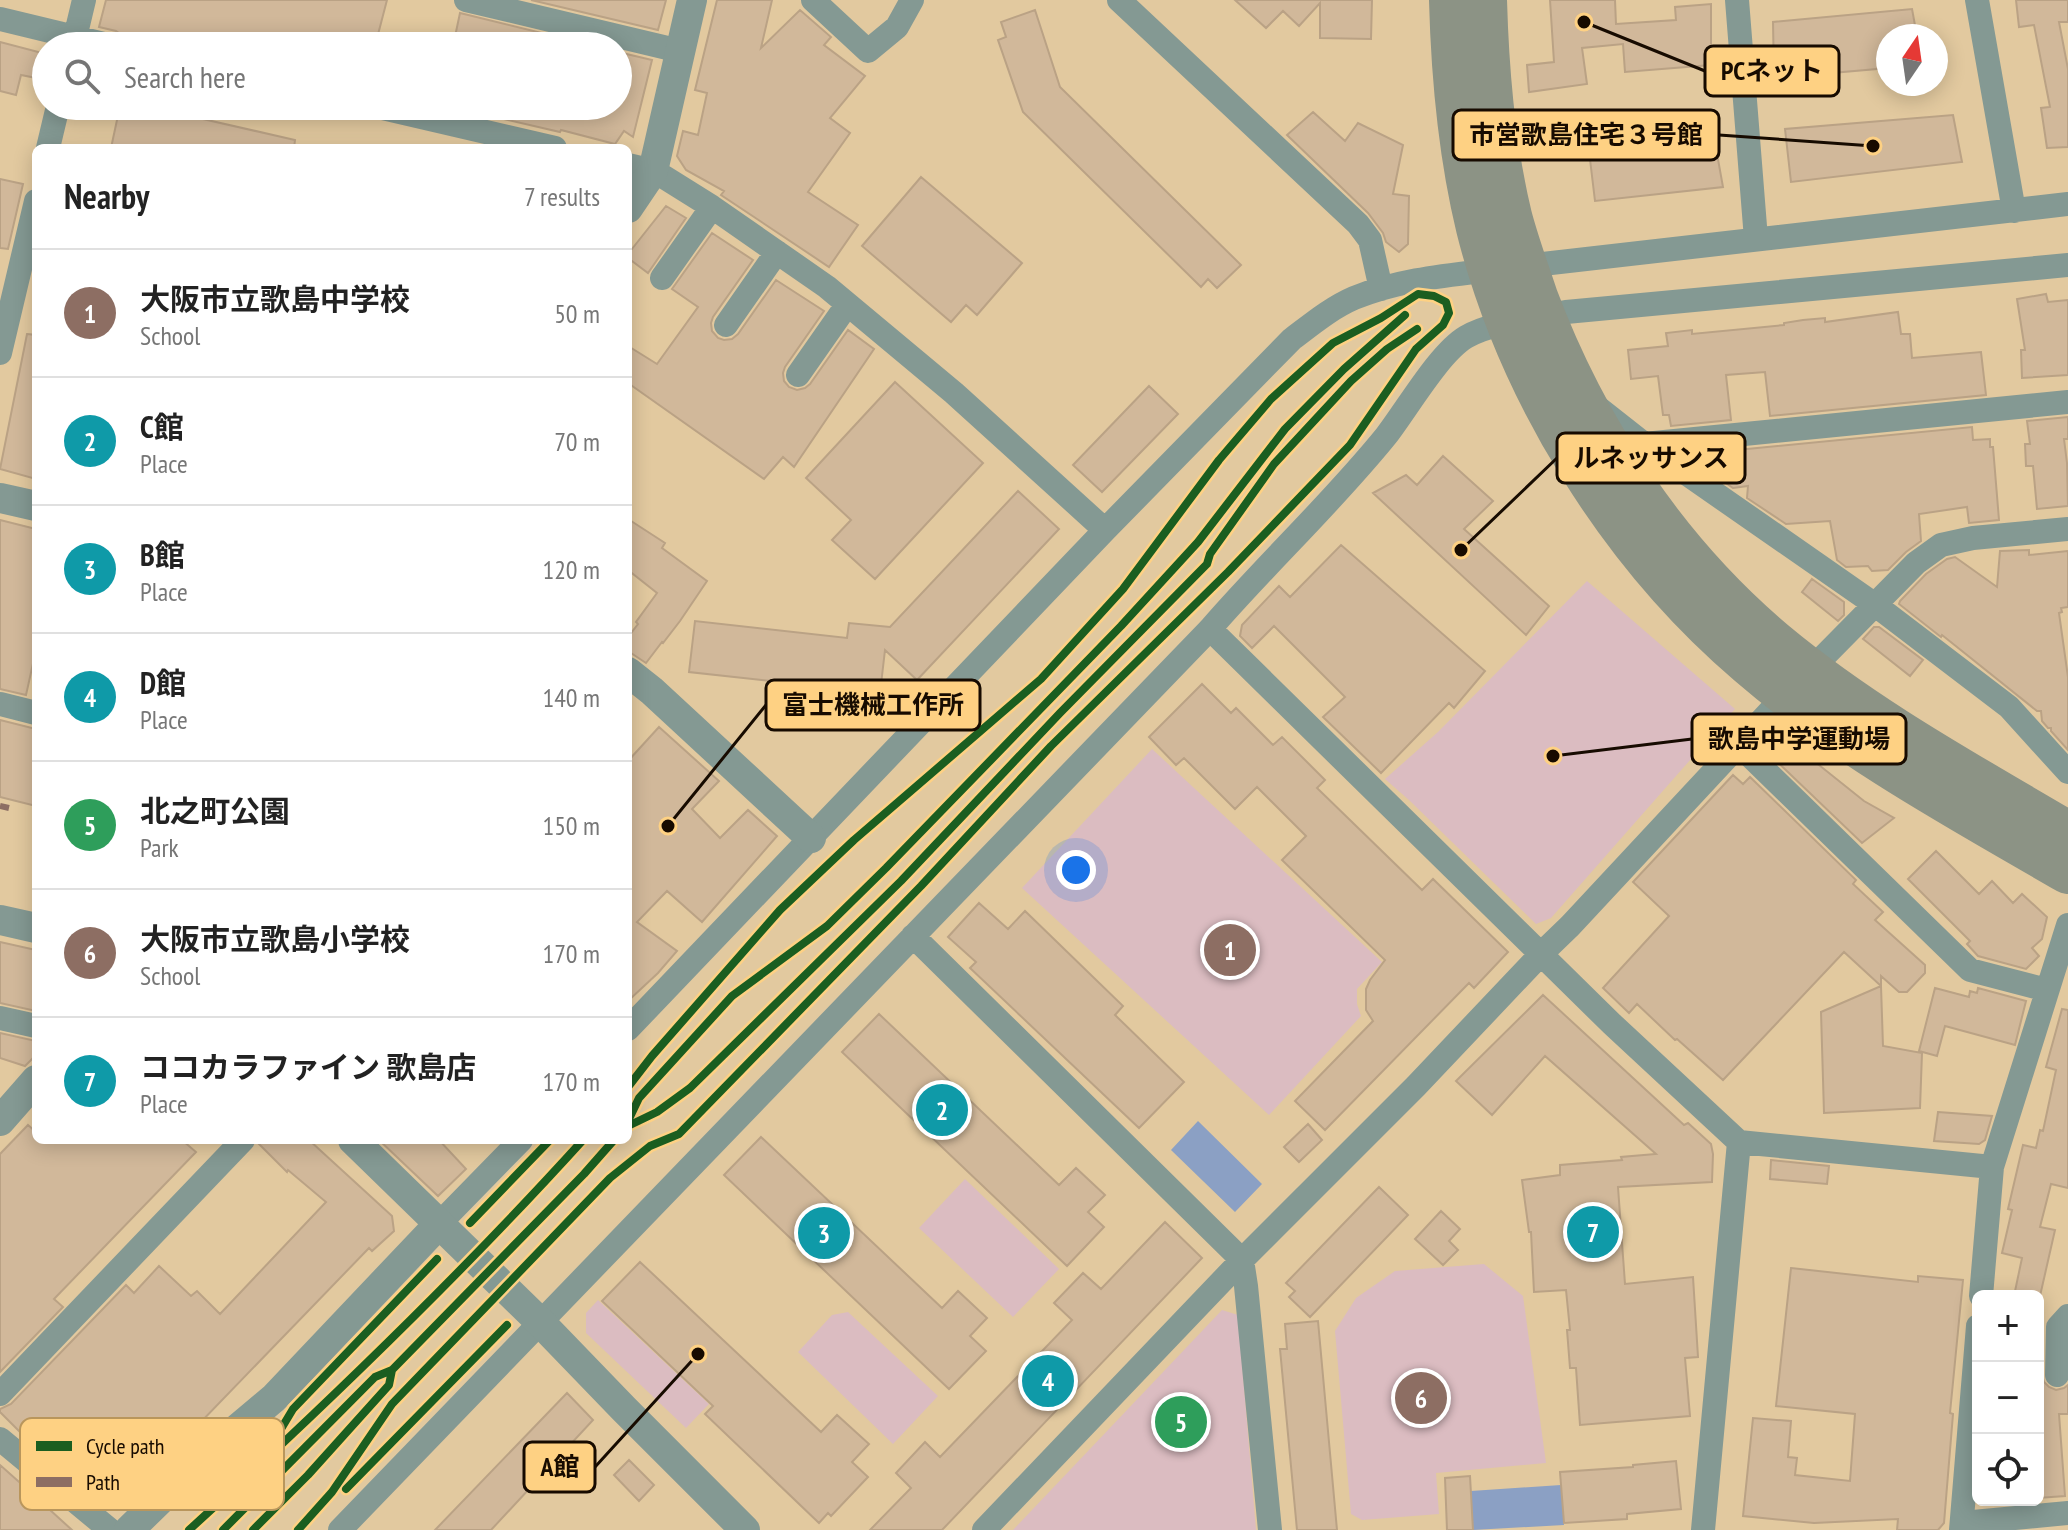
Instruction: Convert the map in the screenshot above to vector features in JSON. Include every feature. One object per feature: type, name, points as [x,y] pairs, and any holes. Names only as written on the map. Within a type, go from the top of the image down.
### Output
[{"type":"highway","points":[[1451,0],[1457,100],[1465,164],[1478,228],[1496,286],[1518,346],[1545,404],[1613,515],[1697,615],[1748,664],[1870,753],[2068,872]]},
{"type":"highway","points":[[1485,0],[1497,148],[1511,219],[1558,351],[1581,400],[1642,499],[1726,598],[1774,641],[1894,729],[2068,833]]},
{"type":"street","points":[[76,32],[84,0]]},
{"type":"street","points":[[466,0],[600,32]]},
{"type":"street","points":[[632,195],[680,51],[692,0]]},
{"type":"street","points":[[813,0],[868,51],[897,27],[912,0]]},
{"type":"street","points":[[1119,0],[1358,224],[1370,240],[1381,289]]},
{"type":"street","points":[[1492,0],[1491,138],[1499,269],[1516,369],[1549,451],[1632,565],[1699,640],[1774,707],[1897,790],[2068,892]]},
{"type":"street","points":[[1737,0],[1756,239]]},
{"type":"street","points":[[1977,0],[2014,211]]},
{"type":"street","points":[[0,19],[42,32]]},
{"type":"street","points":[[632,40],[680,51]]},
{"type":"street","points":[[49,144],[55,120]]},
{"type":"street","points":[[434,120],[538,144]]},
{"type":"street","points":[[640,168],[712,207],[827,287],[954,393],[1105,530]]},
{"type":"street","points":[[632,1025],[1292,339],[1352,299],[1421,279],[2068,204]]},
{"type":"street","points":[[662,278],[712,207]]},
{"type":"street","points":[[0,353],[32,218]]},
{"type":"street","points":[[726,325],[777,252]]},
{"type":"street","points":[[340,1530],[1210,629],[1343,487],[1387,435],[1449,351],[1466,337],[1507,324],[1566,312],[2068,265]]},
{"type":"street","points":[[798,375],[847,305]]},
{"type":"street","points":[[1507,324],[1585,398],[1644,444],[1874,604],[2009,707],[2068,772]]},
{"type":"street","points":[[1644,444],[2068,402]]},
{"type":"street","points":[[0,498],[32,505]]},
{"type":"street","points":[[984,1530],[1242,1260],[1416,1086],[1774,707],[1916,563],[1941,545],[1973,538],[2068,529]]},
{"type":"street","points":[[1210,629],[1612,1024],[1739,1142],[1992,1167]]},
{"type":"street","points":[[632,677],[811,838]]},
{"type":"street","points":[[0,704],[32,712]]},
{"type":"street","points":[[1739,745],[1970,970],[2047,990]]},
{"type":"street","points":[[0,920],[32,927]]},
{"type":"street","points":[[1982,1290],[1992,1167],[2068,925]]},
{"type":"street","points":[[913,936],[1242,1260],[1270,1530]]},
{"type":"street","points":[[0,1018],[32,1025]]},
{"type":"street","points":[[0,1121],[32,1085]]},
{"type":"street","points":[[1703,1530],[1739,1142]]},
{"type":"street","points":[[0,1394],[239,1144]]},
{"type":"street","points":[[357,1144],[540,1322],[745,1530]]},
{"type":"street","points":[[250,1418],[274,1398],[517,1144]]},
{"type":"street","points":[[2054,1375],[2058,1327],[2068,1316]]},
{"type":"street","points":[[1972,1424],[1962,1526],[2068,1513]]},
{"type":"street","points":[[0,1439],[20,1456]]},
{"type":"street","points":[[86,1510],[110,1530]]},
{"type":"street","points":[[129,1530],[150,1510]]},
{"type":"shaded area","points":[[1587,581],[1735,709],[1551,918],[1536,924],[1385,779],[1438,732]]},
{"type":"shaded area","points":[[1152,749],[1382,962],[1357,989],[1361,1016],[1269,1115],[1022,888]]},
{"type":"shaded area","points":[[965,1179],[1059,1269],[1013,1317],[919,1228]]},
{"type":"shaded area","points":[[1484,1264],[1523,1296],[1546,1463],[1436,1473],[1439,1514],[1362,1520],[1351,1514],[1335,1331],[1356,1298],[1395,1271]]},
{"type":"shaded area","points":[[598,1300],[709,1404],[686,1428],[586,1333],[586,1313]]},
{"type":"shaded area","points":[[1222,1310],[1238,1315],[1256,1530],[1013,1530]]},
{"type":"shaded area","points":[[848,1312],[938,1396],[893,1444],[798,1352],[832,1315]]},
{"type":"water","points":[[1198,1121],[1262,1184],[1235,1212],[1171,1150]]},
{"type":"water","points":[[1561,1485],[1564,1525],[1473,1530],[1471,1491]]},
{"type":"building","points":[[106,0],[387,0],[379,32],[117,32],[99,27]]},
{"type":"building","points":[[531,0],[666,0],[658,30]]},
{"type":"building","points":[[717,0],[772,0],[761,48],[800,10],[831,37],[824,45],[865,76],[830,118],[850,133],[808,192],[858,225],[829,267],[721,195],[724,191],[686,170],[677,156],[683,131],[698,135],[707,93],[695,90]]},
{"type":"building","points":[[1235,0],[1372,0],[1371,39],[1320,38],[1320,3],[1299,26],[1283,11],[1266,28]]},
{"type":"building","points":[[1550,0],[1615,0],[1616,24],[1676,20],[1675,7],[1711,4],[1711,65],[1625,72],[1623,44],[1582,48],[1587,84],[1529,92],[1527,65],[1554,62]]},
{"type":"building","points":[[2016,0],[2068,0],[2068,22],[2059,22],[2068,69],[2068,147],[2047,148],[2041,108],[2050,107],[2034,25],[2019,27]]},
{"type":"building","points":[[1912,9],[1915,24],[1876,24],[1876,69],[1774,78],[1773,22]]},
{"type":"building","points":[[1035,10],[1060,87],[1241,265],[1217,288],[1208,279],[1201,287],[1023,112],[998,40],[1006,37],[1001,22]]},
{"type":"building","points":[[460,13],[537,32],[456,32]]},
{"type":"building","points":[[0,42],[32,50],[32,77],[21,75],[16,95],[0,91]]},
{"type":"building","points":[[632,55],[652,60],[633,137],[624,131],[615,144],[508,120],[632,120]]},
{"type":"building","points":[[1313,112],[1345,141],[1358,123],[1403,145],[1393,194],[1409,196],[1408,244],[1399,252],[1386,242],[1368,213],[1287,135]]},
{"type":"building","points":[[1953,115],[1962,162],[1791,182],[1785,129]]},
{"type":"building","points":[[117,120],[207,120],[295,140],[294,144],[112,144]]},
{"type":"building","points":[[1714,137],[1723,187],[1595,201],[1589,151]]},
{"type":"building","points":[[921,177],[1022,263],[977,315],[966,305],[951,322],[862,246]]},
{"type":"building","points":[[0,179],[23,184],[8,249],[0,248]]},
{"type":"building","points":[[666,206],[686,218],[648,273],[632,261],[632,249]]},
{"type":"building","points":[[712,233],[753,260],[713,317],[712,331],[718,338],[732,339],[738,334],[776,280],[824,311],[785,367],[784,381],[789,387],[797,390],[810,384],[848,330],[874,349],[794,467],[783,457],[764,479],[632,386],[632,348],[657,364],[698,307],[672,289]]},
{"type":"building","points":[[2046,294],[2048,302],[2068,300],[2068,375],[2022,378],[2021,350],[2025,350],[2017,299]]},
{"type":"building","points":[[1898,312],[1901,334],[1910,334],[1912,358],[1981,352],[1986,395],[1770,416],[1765,372],[1726,375],[1731,420],[1671,426],[1669,415],[1663,415],[1658,376],[1631,379],[1628,350],[1668,346],[1666,333],[1692,330],[1692,334],[1825,318],[1825,322]]},
{"type":"building","points":[[27,334],[32,335],[32,478],[0,469]]},
{"type":"building","points":[[895,382],[983,463],[875,579],[832,540],[851,520],[806,478]]},
{"type":"building","points":[[1149,386],[1178,414],[1102,492],[1073,465]]},
{"type":"building","points":[[2068,417],[2068,439],[2064,439],[2068,506],[2037,509],[2033,466],[2026,466],[2025,444],[2030,444],[2027,421]]},
{"type":"building","points":[[1972,427],[1973,440],[1990,439],[1990,447],[1993,447],[1999,520],[1969,523],[1967,507],[1919,514],[1921,541],[1888,570],[1872,571],[1868,566],[1846,567],[1837,560],[1830,521],[1786,524],[1747,498],[1748,486],[1733,488],[1686,455]]},
{"type":"building","points":[[1443,456],[1493,501],[1464,529],[1549,606],[1526,635],[1373,493],[1406,475],[1417,485]]},
{"type":"building","points":[[1018,491],[1059,529],[917,680],[885,650],[880,693],[689,672],[695,621],[847,638],[849,623],[890,627]]},
{"type":"building","points":[[0,520],[32,528],[32,668],[26,695],[0,689]]},
{"type":"building","points":[[632,522],[665,543],[662,548],[707,581],[646,663],[632,654],[632,632],[657,593],[632,573]]},
{"type":"building","points":[[1341,545],[1485,671],[1454,708],[1449,703],[1381,773],[1323,717],[1345,697],[1274,626],[1252,648],[1240,636],[1242,625],[1279,586],[1290,597]]},
{"type":"building","points":[[2029,550],[2029,555],[2068,551],[2068,607],[2061,608],[2062,612],[2059,613],[2068,677],[2068,750],[2042,721],[2041,711],[2037,711],[1899,604],[1926,574],[1947,559],[1955,557],[1997,587],[2000,551]]},
{"type":"building","points":[[1812,579],[1844,602],[1844,615],[1838,621],[1802,592]]},
{"type":"building","points":[[1874,627],[1879,627],[1923,660],[1910,676],[1863,639]]},
{"type":"building","points":[[1202,684],[1231,713],[1236,708],[1273,745],[1282,737],[1325,780],[1317,788],[1422,890],[1433,879],[1508,952],[1474,988],[1469,983],[1325,1130],[1295,1101],[1373,1021],[1366,1010],[1366,989],[1385,960],[1282,860],[1306,836],[1257,787],[1235,809],[1184,758],[1176,765],[1149,737]]},
{"type":"building","points":[[0,720],[32,728],[32,805],[0,797]]},
{"type":"building","points":[[659,727],[719,781],[692,809],[720,838],[748,810],[777,836],[702,922],[667,891],[637,922],[677,951],[632,997],[632,757]]},
{"type":"building","points":[[1779,740],[1819,765],[1864,801],[1894,818],[1862,843],[1766,751],[1767,741]]},
{"type":"building","points":[[1733,775],[1743,784],[1750,777],[1856,880],[1853,884],[1883,912],[1875,920],[1925,965],[1925,973],[1907,992],[1899,992],[1881,976],[1881,986],[1844,952],[1723,1080],[1637,1004],[1629,1013],[1603,988],[1669,916],[1633,882]]},
{"type":"building","points":[[1936,851],[1979,894],[1992,881],[2013,903],[2022,894],[2047,917],[2042,939],[2032,948],[2039,956],[2026,969],[1978,956],[1967,944],[1970,941],[1908,879]]},
{"type":"building","points":[[979,903],[1008,929],[1025,911],[1123,1006],[1115,1015],[1184,1082],[1139,1128],[970,968],[976,962],[948,937]]},
{"type":"building","points":[[0,942],[32,949],[32,1010],[0,1003]]},
{"type":"building","points":[[1881,986],[1883,1046],[1922,1053],[1920,1108],[1824,1113],[1821,1012]]},
{"type":"building","points":[[1935,988],[1969,997],[1970,991],[1977,993],[1978,988],[2026,1001],[2015,1045],[1945,1026],[1937,1056],[1919,1051]]},
{"type":"building","points":[[1543,995],[1684,1125],[1688,1123],[1711,1144],[1712,1182],[1618,1187],[1625,1284],[1693,1277],[1698,1357],[1685,1358],[1690,1416],[1580,1425],[1576,1368],[1570,1368],[1566,1290],[1534,1292],[1531,1232],[1522,1180],[1560,1175],[1560,1165],[1656,1154],[1545,1056],[1492,1115],[1456,1081]]},
{"type":"building","points":[[2062,1009],[2068,1010],[2068,1188],[2051,1184],[2040,1227],[2055,1230],[2041,1290],[2015,1290],[2022,1258],[2002,1253],[2012,1210],[2008,1209],[2023,1145],[2036,1148],[2040,1130],[2043,1131],[2056,1070],[2046,1067]]},
{"type":"building","points":[[879,1014],[1059,1185],[1076,1168],[1105,1195],[1088,1212],[1104,1227],[1067,1266],[842,1052]]},
{"type":"building","points":[[0,1033],[32,1040],[32,1059],[25,1066],[0,1058]]},
{"type":"building","points":[[1938,1112],[1992,1116],[1985,1140],[1979,1144],[1934,1141]]},
{"type":"building","points":[[1308,1124],[1322,1140],[1299,1162],[1284,1147]]},
{"type":"building","points":[[28,1125],[32,1128],[32,1144],[187,1144],[196,1152],[54,1299],[63,1307],[0,1372],[0,1154]]},
{"type":"building","points":[[761,1137],[942,1308],[958,1291],[987,1318],[970,1336],[986,1351],[949,1389],[724,1175]]},
{"type":"building","points":[[259,1144],[313,1144],[392,1216],[394,1231],[372,1251],[369,1248],[205,1418],[20,1418],[20,1432],[0,1412],[126,1285],[134,1293],[159,1266],[191,1296],[197,1291],[220,1314],[326,1202],[287,1172]]},
{"type":"building","points":[[383,1144],[443,1144],[466,1169],[438,1196]]},
{"type":"building","points":[[1771,1160],[1829,1166],[1827,1184],[1770,1179]]},
{"type":"building","points":[[1379,1187],[1408,1215],[1310,1317],[1289,1297],[1295,1291],[1286,1283]]},
{"type":"building","points":[[1441,1211],[1460,1229],[1449,1241],[1458,1250],[1443,1265],[1415,1239]]},
{"type":"building","points":[[1165,1222],[1202,1258],[942,1530],[870,1530],[911,1488],[896,1473],[925,1442],[940,1457],[1072,1320],[1054,1303],[1083,1273],[1101,1289]]},
{"type":"building","points":[[640,1262],[821,1432],[837,1415],[869,1444],[852,1462],[868,1477],[831,1516],[828,1513],[819,1523],[705,1414],[713,1406],[602,1301]]},
{"type":"building","points":[[1791,1268],[1918,1282],[1918,1276],[1963,1280],[1950,1413],[1953,1414],[1944,1523],[1938,1530],[1897,1530],[1898,1519],[1814,1523],[1743,1516],[1753,1418],[1791,1421],[1788,1457],[1797,1458],[1795,1475],[1850,1481],[1855,1414],[1776,1406]]},
{"type":"building","points":[[1318,1321],[1337,1530],[1297,1530],[1280,1349],[1287,1349],[1285,1324]]},
{"type":"building","points":[[2044,1382],[2056,1390],[2068,1385],[2068,1414],[2059,1414],[2065,1496],[2044,1498]]},
{"type":"building","points":[[567,1393],[593,1420],[491,1530],[435,1530]]},
{"type":"building","points":[[629,1460],[654,1485],[639,1501],[614,1475]]},
{"type":"building","points":[[1676,1461],[1681,1509],[1627,1514],[1627,1519],[1564,1523],[1560,1472]]},
{"type":"building","points":[[0,1465],[20,1483],[20,1510],[50,1510],[72,1530],[0,1530]]},
{"type":"building","points":[[1470,1476],[1473,1530],[1447,1530],[1445,1478]]},
{"type":"marked path","points":[[0,806],[9,808]]},
{"type":"cycle path","points":[[298,1530],[332,1492],[392,1404],[610,1178],[650,1146],[679,1134],[921,886],[1051,746],[1228,572],[1350,445],[1416,349],[1443,325],[1449,313],[1446,302],[1434,296],[1418,294],[1333,343],[1271,399],[1219,460],[1123,589],[1041,679],[854,840],[780,910],[632,1082]]},
{"type":"cycle path","points":[[632,1113],[639,1098],[732,996],[827,926],[1121,626],[1198,542],[1285,429],[1344,369],[1405,315]]},
{"type":"cycle path","points":[[632,1124],[657,1112],[690,1088],[901,881],[1207,564],[1210,554],[1274,464],[1351,381],[1387,349],[1417,329]]},
{"type":"cycle path","points":[[470,1223],[546,1144]]},
{"type":"cycle path","points":[[284,1442],[391,1340],[579,1144]]},
{"type":"cycle path","points":[[284,1469],[375,1377],[392,1370],[610,1144]]},
{"type":"cycle path","points":[[284,1424],[293,1409],[437,1259]]},
{"type":"cycle path","points":[[346,1489],[507,1325]]},
{"type":"cycle path","points":[[284,1499],[389,1385],[392,1370]]},
{"type":"cycle path","points":[[189,1530],[211,1510]]},
{"type":"cycle path","points":[[223,1530],[243,1510]]},
{"type":"cycle path","points":[[253,1530],[273,1510]]},
{"type":"place","name":"PCネット","points":[[1584,22]]},
{"type":"place","name":"市営歌島住宅３号館","points":[[1873,146]]},
{"type":"place","name":"ルネッサンス","points":[[1461,550]]},
{"type":"place","name":"歌島中学運動場","points":[[1553,756]]},
{"type":"place","name":"富士機械工作所","points":[[668,826]]},
{"type":"place","name":"大阪市立歌島中学校","points":[[1230,950]]},
{"type":"place","name":"C館","points":[[942,1110]]},
{"type":"place","name":"ココカラファイン 歌島店","points":[[1593,1232]]},
{"type":"place","name":"B館","points":[[824,1233]]},
{"type":"place","name":"A館","points":[[698,1354]]},
{"type":"place","name":"D館","points":[[1048,1381]]},
{"type":"place","name":"大阪市立歌島小学校","points":[[1421,1398]]},
{"type":"place","name":"北之町公園","points":[[1181,1422]]}]
